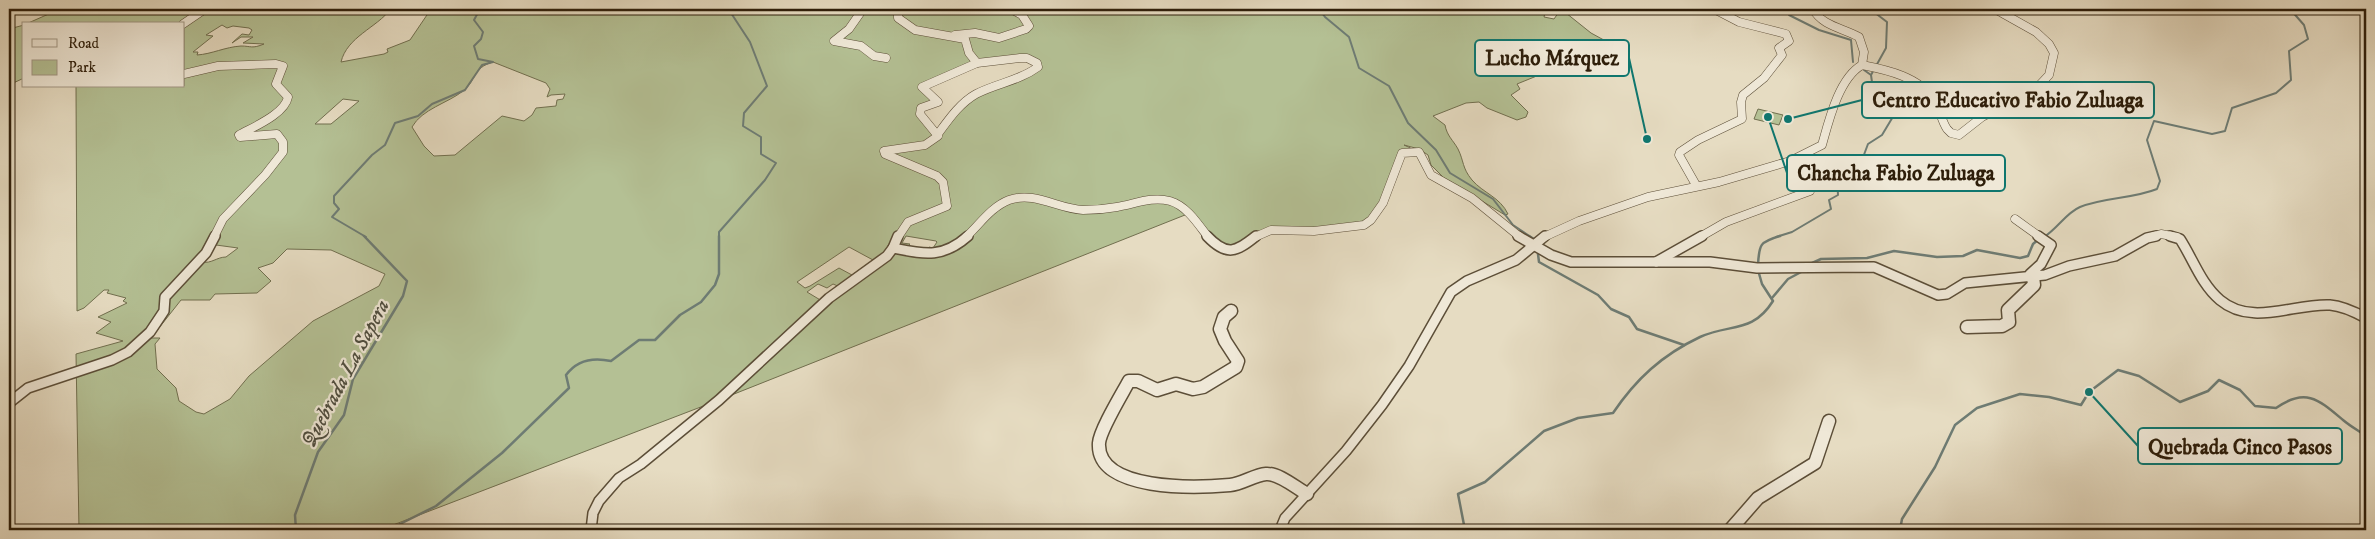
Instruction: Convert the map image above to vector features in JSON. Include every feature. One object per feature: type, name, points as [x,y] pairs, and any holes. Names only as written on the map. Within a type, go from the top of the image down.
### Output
[{"type":"street","points":[[185,23],[205,9]]},
{"type":"street","points":[[863,9],[849,29],[834,41],[856,43],[868,48],[874,56],[886,58]]},
{"type":"street","points":[[898,9],[898,18],[913,29],[933,33],[947,33],[965,39],[969,53],[977,63]]},
{"type":"street","points":[[955,35],[975,33],[999,38],[1029,26],[1023,15],[1011,9]]},
{"type":"street","points":[[1696,186],[1680,152],[1698,140],[1742,119],[1740,101],[1742,94],[1750,86],[1762,80],[1772,69],[1782,55],[1779,48],[1789,41],[1786,34],[1772,29],[1764,30],[1744,25],[1714,9]]},
{"type":"street","points":[[1813,9],[1823,20],[1859,37],[1864,52],[1862,65]]},
{"type":"street","points":[[1280,530],[1285,518],[1346,451],[1382,405],[1409,366],[1450,292],[1467,280],[1516,260],[1546,235],[1579,221],[1648,197],[1719,182],[1790,161],[1822,146],[1833,105],[1855,69],[1862,65],[1906,76],[1917,83],[1935,100],[1942,115],[1942,123],[1949,131],[1955,135],[1963,134],[1979,118],[2029,94],[2048,77],[2054,55],[2052,46],[2043,38],[1995,9]]},
{"type":"street","points":[[592,530],[593,513],[599,501],[619,478],[641,464],[719,400],[829,298],[887,256],[893,248],[902,228],[909,221],[943,210],[947,206],[943,182],[937,176],[885,154],[884,151],[925,145],[934,141],[966,101],[974,95],[1025,77],[1038,67],[1037,63],[1027,58],[977,63],[922,87],[925,92],[938,102],[921,108],[920,114],[938,134]]},
{"type":"street","points":[[9,402],[28,388],[112,360],[138,346],[164,312],[164,297],[206,253],[223,219],[265,175],[282,152],[284,148],[281,138],[277,134],[240,137],[239,135],[269,119],[287,103],[288,97],[276,84],[283,70],[282,66],[276,64],[229,65],[185,74]]},
{"type":"street","points":[[893,248],[926,254],[950,249],[1000,204],[1022,197],[1035,197],[1066,208],[1077,209],[1124,207],[1147,200],[1164,199],[1184,208],[1217,244],[1226,250],[1236,250],[1244,248],[1257,233],[1268,230],[1314,231],[1364,225],[1378,210],[1390,190],[1396,178],[1402,153],[1410,151],[1419,152],[1424,156],[1426,167],[1431,175],[1470,197],[1495,218],[1533,244],[1558,259],[1571,262],[1710,262],[1758,268],[1828,266],[1874,268],[1938,295],[1947,294],[1965,284],[2033,277],[2115,256],[2154,236],[2174,235],[2181,240],[2191,260],[2218,297],[2234,308],[2260,313],[2276,313],[2304,306],[2330,305],[2341,307],[2366,318]]},
{"type":"street","points":[[1656,262],[1726,222],[1790,200],[1810,190]]},
{"type":"street","points":[[1967,327],[2002,326],[2009,322],[2008,310],[2034,286],[2033,277],[2030,274],[2041,264],[2051,245],[2015,219]]},
{"type":"street","points":[[1231,311],[1221,318],[1219,323],[1226,345],[1238,361],[1236,367],[1203,387],[1195,389],[1176,384],[1157,390],[1138,381],[1129,381],[1099,440],[1099,452],[1103,463],[1114,473],[1155,485],[1231,484],[1266,474],[1273,475],[1307,494]]},
{"type":"street","points":[[1730,530],[1758,498],[1815,463],[1829,421]]},
{"type":"green space","points":[[60,9],[391,9],[349,46],[341,62],[384,54],[388,52],[387,49],[410,40],[431,9],[1546,9],[1544,17],[1554,19],[1561,9],[1591,33],[1613,45],[1517,84],[1520,89],[1511,95],[1528,112],[1526,117],[1517,120],[1487,108],[1479,102],[1466,103],[1433,116],[1445,125],[1458,149],[1469,176],[1476,184],[1501,203],[1508,214],[1505,215],[1444,178],[1431,165],[1428,155],[1419,149],[1404,145],[1419,152],[1402,153],[1396,178],[1364,225],[1268,231],[1226,250],[1190,213],[719,400],[380,530],[79,530],[76,354],[123,341],[96,333],[111,322],[98,317],[127,303],[123,301],[126,298],[107,293],[109,290],[104,290],[84,308],[77,311],[76,88],[185,88],[185,22],[31,22]],"holes":[[[222,25],[227,28],[233,26],[249,28],[252,30],[249,35],[242,34],[232,43],[241,37],[253,37],[243,43],[264,44],[254,47],[241,46],[197,55],[198,52],[193,52],[213,36],[206,35]],[[1033,60],[1037,67],[966,101],[937,135],[919,111],[938,102],[922,87],[988,61]],[[493,62],[546,83],[550,89],[547,97],[565,94],[563,99],[557,100],[556,106],[536,108],[532,115],[524,121],[502,116],[455,155],[434,156],[424,146],[412,127],[422,115],[463,91],[478,71]],[[343,99],[359,101],[331,124],[315,124]],[[906,236],[937,242],[933,248],[929,247],[927,249],[908,246],[910,244],[902,243]],[[214,241],[216,245],[238,248],[226,257],[202,262]],[[849,247],[873,260],[852,275],[839,268],[805,288],[797,282]],[[287,249],[331,250],[385,274],[379,286],[313,321],[249,376],[230,399],[204,414],[196,412],[179,401],[176,388],[157,369],[155,344],[160,338],[151,338],[181,300],[210,300],[215,294],[257,293],[271,281],[258,268],[273,263]],[[818,284],[827,288],[833,284],[840,287],[822,301],[807,292]]]},
{"type":"green space","points":[[22,26],[22,79],[9,85],[9,29]]},
{"type":"green space","points":[[1758,109],[1783,115],[1779,125],[1754,119]]},
{"type":"waterway","name":"Quebrada La Sapera","points":[[366,237],[332,217],[339,209],[334,203],[334,196],[372,155],[385,145],[395,123],[418,116],[432,104],[465,90],[482,65],[493,62],[478,59],[474,46],[481,39],[483,32],[474,20],[480,9]]},
{"type":"waterway","points":[[388,530],[436,506],[502,453],[569,388],[566,375],[575,366],[586,361],[598,359],[611,361],[639,340],[655,340],[680,315],[701,302],[715,285],[719,274],[719,232],[765,180],[776,163],[761,154],[761,137],[743,126],[744,113],[767,86],[750,42],[731,13],[731,9]]},
{"type":"waterway","points":[[1319,9],[1325,17],[1349,37],[1359,68],[1389,86],[1408,123],[1436,150],[1450,173],[1493,199],[1513,225],[1531,237]]},
{"type":"waterway","points":[[1792,9],[1788,12],[1789,15],[1819,30],[1851,40],[1853,62]]},
{"type":"waterway","points":[[1870,9],[1887,22],[1886,48],[1871,75]]},
{"type":"waterway","points":[[2046,236],[2044,237],[2070,213],[2080,207],[2099,201],[2138,195],[2157,189],[2160,181],[2147,140],[2154,121],[2212,134],[2225,131],[2232,108],[2276,93],[2291,80],[2289,51],[2308,39],[2304,25],[2290,9]]},
{"type":"waterway","points":[[1864,70],[1871,75]]},
{"type":"waterway","points":[[1776,237],[1792,232],[1831,209],[1829,200],[1838,195],[1837,177],[1862,160],[1868,144],[1882,135],[1897,110],[1892,100],[1872,82],[1871,75]]},
{"type":"waterway","name":"Quebrada La Sapera","points":[[296,530],[295,515],[318,452],[344,415],[353,379],[403,296],[407,281],[364,236]]},
{"type":"waterway","points":[[1529,236],[1534,239]]},
{"type":"waterway","points":[[1758,265],[1759,252],[1762,245],[1768,240],[1780,236]]},
{"type":"waterway","points":[[1810,264],[1821,259],[1867,258],[1894,251],[1937,257],[1963,256],[1977,250],[2020,258],[2028,256],[2033,244],[2039,239]]},
{"type":"waterway","points":[[1538,254],[1539,262],[1598,295],[1611,309],[1629,317],[1637,329],[1684,345]]},
{"type":"waterway","points":[[1465,530],[1458,494],[1485,482],[1544,431],[1578,418],[1613,413],[1631,389],[1651,369],[1686,344],[1711,333],[1740,326],[1757,319],[1773,301],[1762,284],[1758,270]]},
{"type":"waterway","points":[[1772,298],[1788,279],[1803,271]]},
{"type":"waterway","points":[[1900,530],[1902,519],[1935,467],[1955,425],[1977,408],[2020,394],[2049,397],[2081,405],[2089,392],[2118,370],[2139,376],[2180,402],[2208,391],[2219,380],[2240,390],[2255,406],[2276,408],[2296,398],[2312,399],[2327,407],[2366,436]]},
{"type":"place","name":"Chancha Fabio Zuluaga","points":[[1768,117]]},
{"type":"place","name":"Centro Educativo Fabio Zuluaga","points":[[1788,119]]},
{"type":"place","name":"Lucho Márquez","points":[[1647,139]]},
{"type":"place","name":"Quebrada Cinco Pasos","points":[[2089,392]]}]
